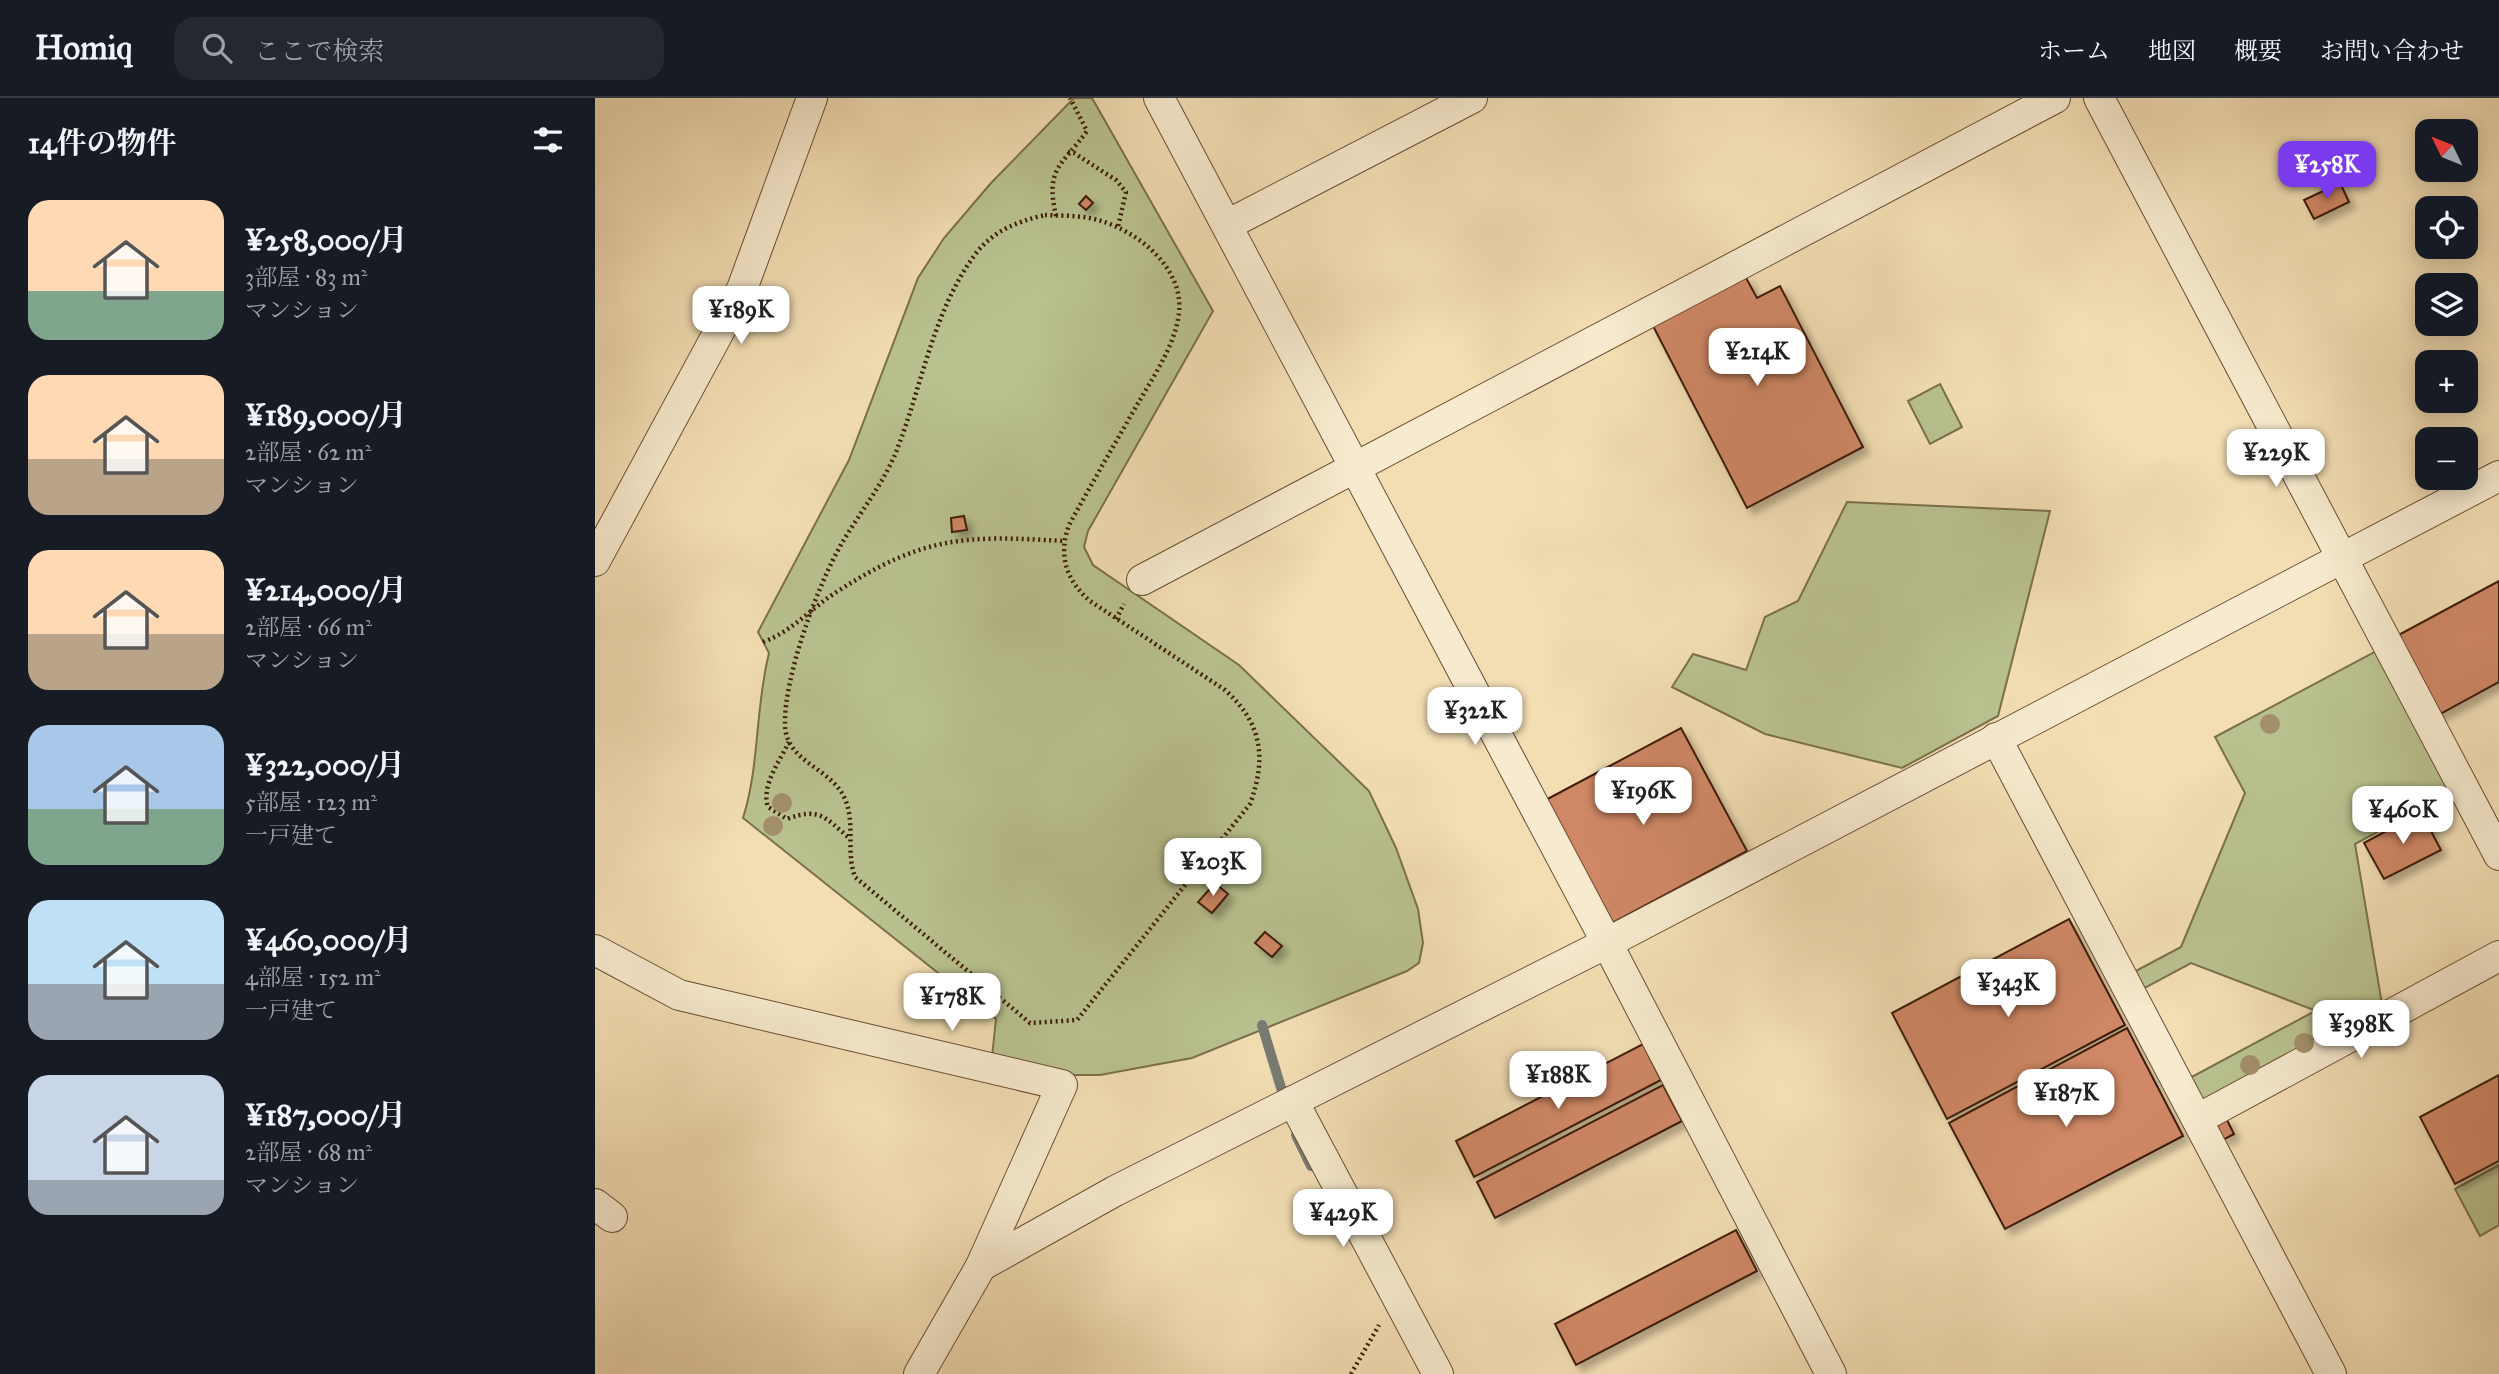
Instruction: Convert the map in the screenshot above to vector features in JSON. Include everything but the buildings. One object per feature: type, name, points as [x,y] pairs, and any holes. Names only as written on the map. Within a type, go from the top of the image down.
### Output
[{"type":"street","points":[[595,561],[742,289],[813,98]]},
{"type":"street","points":[[1159,98],[1608,943],[1831,1374]]},
{"type":"street","points":[[1227,225],[1472,98]]},
{"type":"street","points":[[1142,580],[2055,98]]},
{"type":"street","points":[[2099,98],[2499,855]]},
{"type":"street","points":[[981,1266],[1115,1191],[1608,943],[2499,476]]},
{"type":"street","points":[[1996,738],[2331,1374]]},
{"type":"street","points":[[595,950],[679,995],[1062,1085],[981,1266],[919,1374]]},
{"type":"street","points":[[2198,1119],[2499,956]]},
{"type":"street","points":[[1293,1101],[1438,1374]]},
{"type":"path","points":[[1056,216],[1052,180],[1055,168],[1087,131],[1069,98]]},
{"type":"path","points":[[1067,152],[1074,153],[1116,180],[1126,192],[1118,227]]},
{"type":"path","points":[[1045,215],[1097,220],[1118,227],[1154,251],[1177,290],[1179,312],[1164,357],[1069,525],[1063,541],[1063,558],[1077,590],[1116,619],[1225,690],[1241,704],[1253,722],[1259,743],[1259,768],[1250,804],[1077,1020],[1030,1023],[863,887],[855,877],[850,865],[849,809],[836,785],[796,754],[785,726],[787,705],[793,672],[829,567],[880,485],[894,456],[947,304],[974,256],[1009,225],[1045,215]]},
{"type":"path","points":[[763,642],[785,634],[814,607],[892,560],[936,544],[980,537],[1063,541]]},
{"type":"path","points":[[1116,619],[1123,606]]},
{"type":"path","points":[[789,741],[764,797],[768,807],[787,819],[809,812],[821,815],[850,839]]},
{"type":"path","points":[[1351,1374],[1385,1313],[1401,1303]]},
{"type":"green space","points":[[1074,98],[1092,98],[1213,311],[1088,531],[1084,547],[1093,565],[1239,665],[1369,791],[1396,848],[1418,909],[1423,943],[1419,963],[1407,971],[1192,1058],[1100,1075],[1071,1075],[992,1057],[996,1019],[743,818],[752,777],[761,694],[769,653],[758,632],[849,460],[918,278],[944,238],[991,183]]},
{"type":"green space","points":[[1940,384],[1962,427],[1930,444],[1908,401]]},
{"type":"green space","points":[[1847,502],[2050,511],[1998,716],[1902,768],[1765,734],[1672,687],[1693,654],[1746,670],[1765,617],[1798,601]]},
{"type":"green space","points":[[2380,649],[2455,790],[2355,844],[2383,1010],[2202,1106],[2188,1079],[2315,1011],[2340,1020],[2191,963],[2141,990],[2132,973],[2181,947],[2245,793],[2215,737]]},
{"type":"green space","points":[[2499,1165],[2499,1225],[2480,1236],[2455,1189]]},
{"type":"waterway","points":[[1262,1025],[1285,1101]]},
{"type":"waterway","points":[[1296,1135],[1311,1166]]}]
